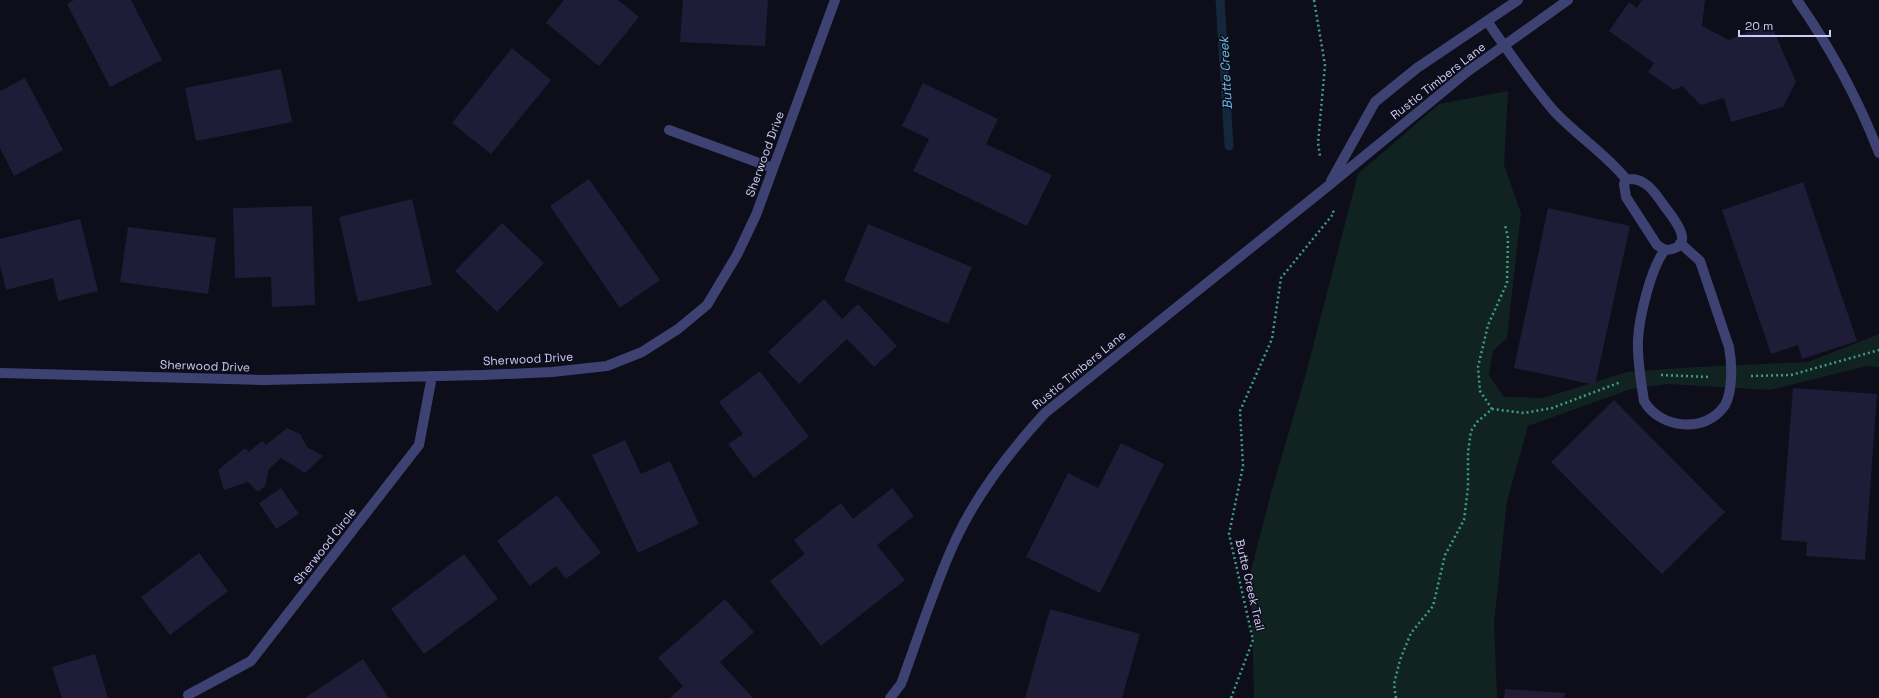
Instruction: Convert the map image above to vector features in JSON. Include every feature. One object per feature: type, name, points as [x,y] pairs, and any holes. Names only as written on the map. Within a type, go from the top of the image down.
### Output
[{"type":"street","name":"Sherwood Drive","points":[[0,373],[264,380],[432,376],[568,370],[607,366],[642,352],[678,329],[707,305],[737,255],[756,215],[835,0]]},
{"type":"street","name":"Rustic Timbers Lane","points":[[1326,188],[1375,102],[1417,68],[1518,0]]},
{"type":"street","name":"Rustic Timbers Lane","points":[[890,698],[901,684],[956,538],[986,488],[1018,442],[1045,413],[1326,188],[1467,72],[1568,0]]},
{"type":"street","points":[[1797,0],[1817,29],[1864,113],[1879,152]]},
{"type":"street","points":[[1487,21],[1504,46],[1553,110],[1571,128],[1613,163],[1626,179],[1637,180],[1650,188],[1680,229],[1682,239],[1680,243],[1671,250],[1665,250],[1657,245],[1626,197],[1624,184],[1626,179]]},
{"type":"street","points":[[669,130],[773,168]]},
{"type":"street","points":[[1665,250],[1659,258],[1653,271],[1638,340],[1644,401],[1649,409],[1665,420],[1686,425],[1699,423],[1719,411],[1727,399],[1732,361],[1729,347],[1700,261],[1680,243]]},
{"type":"street","name":"Sherwood Circle","points":[[188,695],[251,661],[419,445],[432,376]]},
{"type":"path","name":"Butte Creek Trail","points":[[1232,698],[1253,640],[1229,534],[1243,466],[1240,411],[1272,339],[1281,278],[1334,213],[1326,188],[1318,143],[1325,65],[1314,0]]},
{"type":"path","points":[[1492,409],[1480,391],[1478,367],[1488,325],[1507,283],[1508,238],[1505,225]]},
{"type":"path","points":[[1396,698],[1394,684],[1400,660],[1411,633],[1433,606],[1445,554],[1464,520],[1468,487],[1468,452],[1471,431],[1477,422],[1492,409],[1524,412],[1552,408],[1626,380],[1656,375],[1699,377],[1791,375],[1879,350]]},
{"type":"green space","points":[[1508,91],[1504,165],[1521,213],[1507,338],[1493,351],[1489,375],[1504,397],[1543,398],[1627,372],[1808,362],[1879,334],[1879,367],[1867,366],[1770,390],[1668,384],[1631,389],[1528,426],[1507,501],[1494,622],[1497,698],[1254,698],[1251,570],[1271,493],[1305,377],[1358,174],[1439,104]]},
{"type":"building","points":[[74,0],[131,0],[162,60],[110,87],[67,4]]},
{"type":"building","points":[[564,0],[618,0],[639,17],[599,66],[546,23]]},
{"type":"building","points":[[683,0],[768,0],[765,46],[680,42]]},
{"type":"building","points":[[1642,0],[1705,0],[1702,26],[1729,40],[1770,22],[1796,82],[1783,107],[1731,122],[1724,98],[1701,105],[1682,86],[1674,90],[1648,72],[1654,63],[1609,31],[1629,2],[1637,8]]},
{"type":"building","points":[[512,48],[551,80],[491,154],[452,123]]},
{"type":"building","points":[[281,69],[292,122],[196,141],[185,88]]},
{"type":"building","points":[[25,78],[63,150],[14,176],[0,148],[0,91]]},
{"type":"building","points":[[923,83],[998,119],[986,144],[1052,175],[1027,226],[913,171],[929,139],[902,126]]},
{"type":"building","points":[[589,179],[660,280],[620,308],[550,206]]},
{"type":"building","points":[[1803,182],[1857,341],[1802,359],[1798,345],[1771,354],[1722,210]]},
{"type":"building","points":[[412,199],[432,285],[358,302],[339,217]]},
{"type":"building","points":[[312,206],[315,305],[272,307],[271,277],[235,278],[233,208]]},
{"type":"building","points":[[1548,208],[1630,226],[1595,385],[1514,368]]},
{"type":"building","points":[[80,219],[98,291],[58,301],[53,278],[6,290],[0,265],[0,239]]},
{"type":"building","points":[[502,223],[544,263],[497,312],[455,271]]},
{"type":"building","points":[[868,224],[972,267],[948,324],[844,281]]},
{"type":"building","points":[[128,227],[216,238],[208,294],[120,282]]},
{"type":"building","points":[[824,299],[842,319],[858,304],[897,346],[874,367],[847,339],[799,384],[768,352]]},
{"type":"building","points":[[760,371],[809,437],[754,478],[728,444],[743,434],[719,402]]},
{"type":"building","points":[[1793,388],[1877,394],[1865,560],[1806,556],[1807,542],[1781,540]]},
{"type":"building","points":[[1614,400],[1725,512],[1662,574],[1551,462]]},
{"type":"building","points":[[287,428],[300,434],[307,447],[323,456],[305,473],[281,458],[269,469],[265,486],[258,492],[248,482],[224,490],[218,470],[245,448],[249,452],[262,441],[266,445]]},
{"type":"building","points":[[625,440],[641,474],[670,461],[699,524],[638,553],[592,455]]},
{"type":"building","points":[[1121,443],[1164,464],[1100,593],[1026,557],[1068,473],[1098,488]]},
{"type":"building","points":[[281,488],[299,514],[276,529],[259,503]]},
{"type":"building","points":[[892,488],[914,516],[877,545],[905,580],[821,646],[770,581],[805,554],[794,540],[841,503],[853,519]]},
{"type":"building","points":[[557,495],[601,553],[566,579],[556,566],[530,586],[497,541]]},
{"type":"building","points":[[199,553],[228,591],[170,635],[141,597]]},
{"type":"building","points":[[464,554],[498,599],[424,654],[391,609]]},
{"type":"building","points":[[725,599],[754,632],[720,662],[753,698],[670,698],[683,686],[658,658]]},
{"type":"building","points":[[1050,609],[1140,634],[1122,698],[1025,698]]},
{"type":"building","points":[[95,654],[108,698],[62,698],[52,667]]},
{"type":"building","points":[[363,659],[389,698],[305,698]]},
{"type":"building","points":[[1505,689],[1565,693],[1564,698],[1504,698]]},
{"type":"waterway","name":"Butte Creek","points":[[1220,0],[1229,146]]}]
